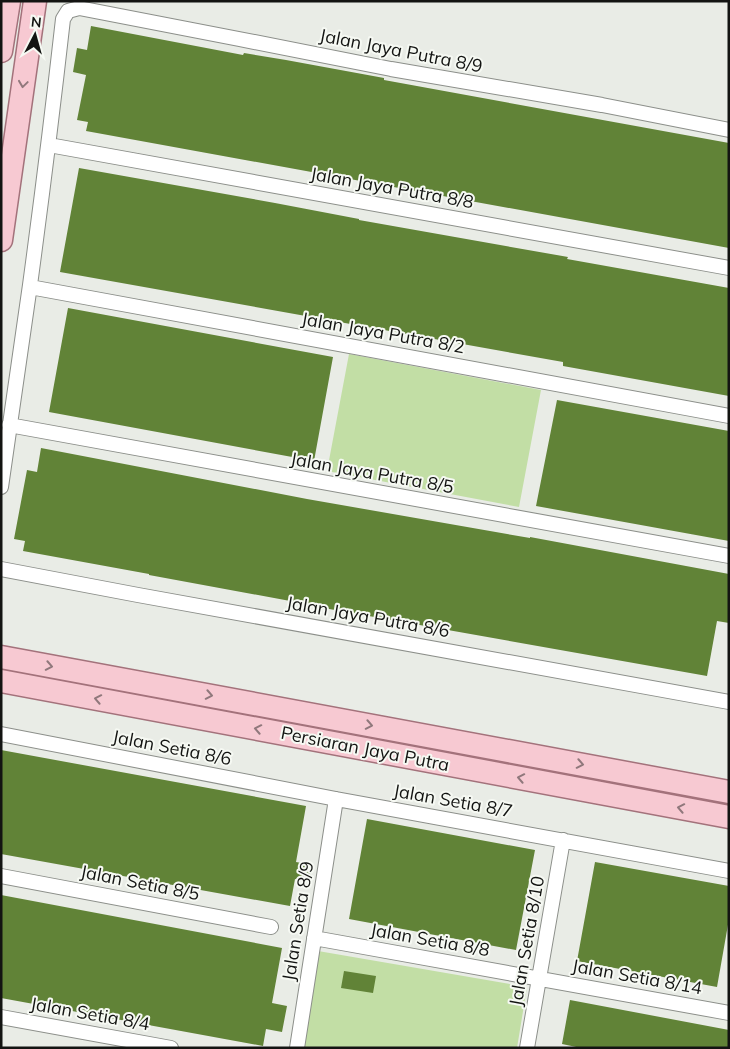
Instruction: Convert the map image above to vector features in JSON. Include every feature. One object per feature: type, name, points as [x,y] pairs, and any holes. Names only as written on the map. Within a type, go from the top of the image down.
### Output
[{"type":"main road","points":[[1,51],[9,1]]},
{"type":"main road","points":[[1,240],[35,1]]},
{"type":"main road","name":"Persiaran Jaya Putra","points":[[1,657],[729,792]]},
{"type":"main road","name":"Persiaran Jaya Putra","points":[[1,681],[729,817]]},
{"type":"street","name":"Jalan Jaya Putra 8/9","points":[[49,145],[63,19],[68,11],[79,8],[391,69],[729,130]]},
{"type":"street","name":"Jalan Jaya Putra 8/8","points":[[49,145],[729,268]]},
{"type":"street","points":[[1,487],[49,145]]},
{"type":"street","name":"Jalan Jaya Putra 8/2","points":[[30,287],[729,416]]},
{"type":"street","name":"Jalan Jaya Putra 8/5","points":[[9,425],[729,556]]},
{"type":"street","name":"Jalan Jaya Putra 8/6","points":[[1,569],[729,702]]},
{"type":"street","name":"Jalan Setia 8/6","points":[[1,734],[336,799]]},
{"type":"street","name":"Jalan Setia 8/7","points":[[336,799],[729,870]]},
{"type":"street","name":"Jalan Setia 8/9","points":[[297,1048],[336,799]]},
{"type":"street","name":"Jalan Setia 8/10","points":[[527,1048],[564,840]]},
{"type":"street","name":"Jalan Setia 8/5","points":[[1,876],[271,926]]},
{"type":"street","name":"Jalan Setia 8/8","points":[[314,938],[539,979]]},
{"type":"street","name":"Jalan Setia 8/14","points":[[539,979],[729,1013]]},
{"type":"street","name":"Jalan Setia 8/4","points":[[1,1018],[172,1048]]},
{"type":"green space","points":[[349,354],[541,390],[519,507],[327,471]]},
{"type":"green space","points":[[318,951],[527,987],[517,1048],[303,1048]]},
{"type":"building","points":[[91,26],[243,55],[244,53],[286,60],[384,78],[384,80],[729,143],[729,248],[86,131],[88,122],[77,120],[86,75],[73,72],[77,48],[87,50]]},
{"type":"building","points":[[79,168],[729,288],[729,396],[563,366],[563,362],[60,272]]},
{"type":"building","points":[[68,308],[333,357],[314,461],[49,412]]},
{"type":"building","points":[[557,400],[729,431],[729,541],[536,506]]},
{"type":"building","points":[[41,448],[307,499],[530,537],[729,574],[729,623],[717,621],[707,676],[301,604],[23,551],[25,541],[14,539],[27,470],[37,472]]},
{"type":"building","points":[[1,750],[306,806],[296,862],[312,865],[309,881],[295,879],[290,906],[1,854]]},
{"type":"building","points":[[367,819],[535,850],[516,950],[349,919]]},
{"type":"building","points":[[595,862],[729,886],[729,919],[717,987],[577,961]]},
{"type":"building","points":[[1,895],[282,948],[272,1003],[287,1006],[282,1032],[266,1029],[263,1046],[1,998]]},
{"type":"building","points":[[344,971],[376,976],[373,993],[341,988]]},
{"type":"building","points":[[570,1000],[729,1030],[729,1048],[581,1048],[562,1044]]}]
